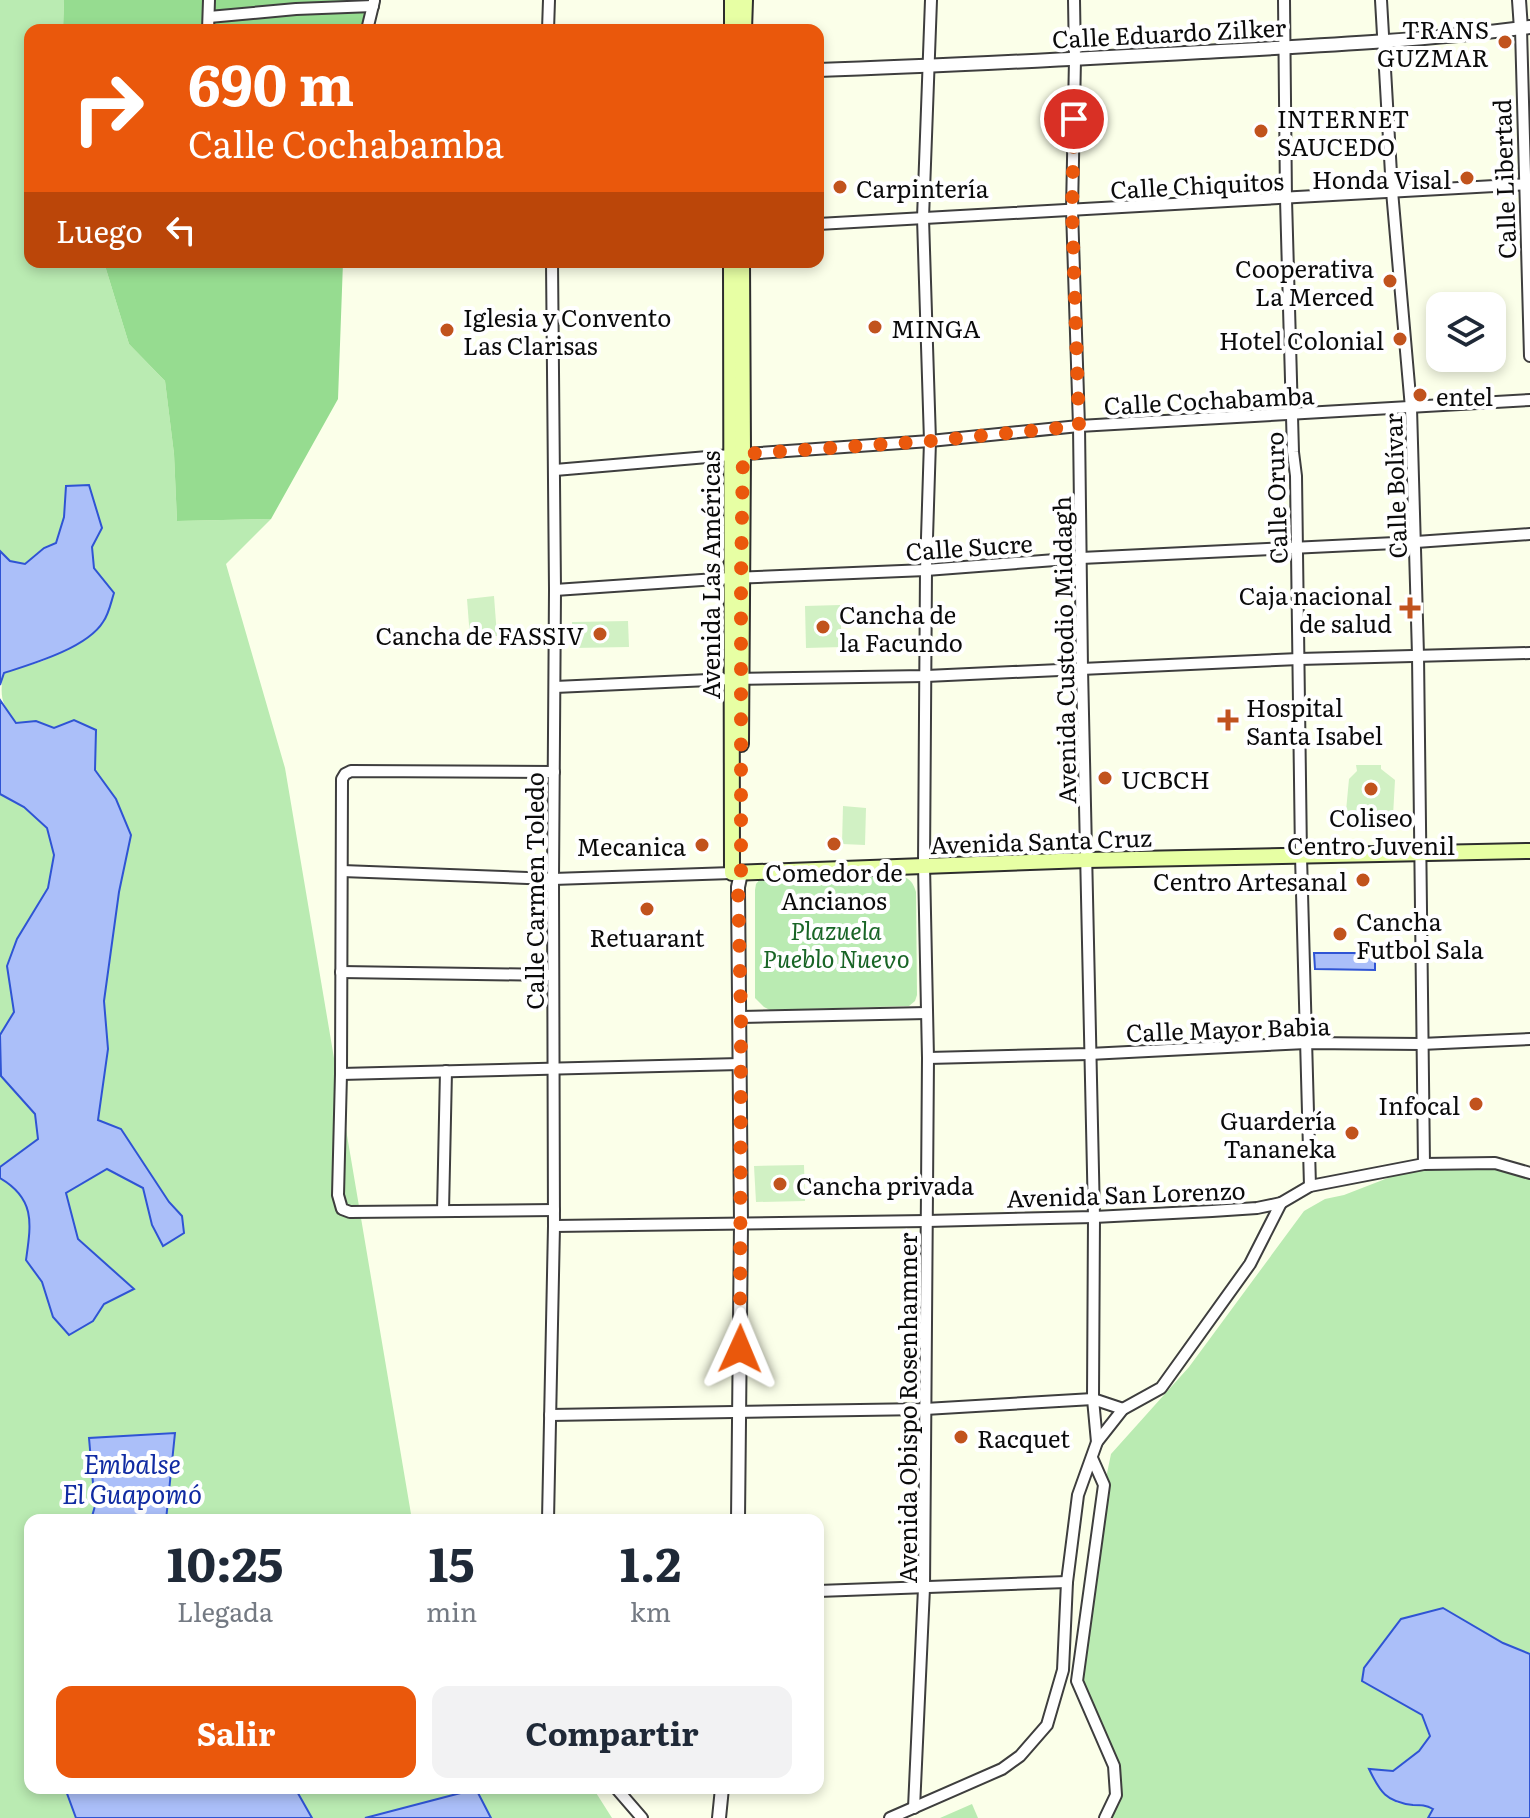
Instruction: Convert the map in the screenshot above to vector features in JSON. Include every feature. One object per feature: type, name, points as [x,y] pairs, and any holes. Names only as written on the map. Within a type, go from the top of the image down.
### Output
[{"type":"main road","points":[[732,0],[732,24]]},
{"type":"main road","points":[[744,24],[745,0]]},
{"type":"main road","name":"Avenida Las Américas","points":[[731,268],[737,455]]},
{"type":"main road","name":"Avenida Las Américas","points":[[737,877],[736,578],[742,268]]},
{"type":"main road","name":"Avenida Santa Cruz","points":[[737,877],[924,865],[1530,851]]},
{"type":"street","points":[[208,24],[209,0]]},
{"type":"street","points":[[548,24],[549,0]]},
{"type":"street","name":"Avenida Obispo Rosenhammer","points":[[914,1808],[924,1588],[928,1058],[924,865],[930,441],[923,218],[931,0]]},
{"type":"street","name":"Avenida Custodio Middagh","points":[[1074,0],[1072,210],[1094,1217],[1093,1399],[1097,1442]]},
{"type":"street","name":"Calle Oruro","points":[[1284,0],[1310,1186]]},
{"type":"street","name":"Calle Bolívar","points":[[1381,0],[1392,191],[1411,408],[1416,542],[1424,1164]]},
{"type":"street","name":"Calle Libertad","points":[[1519,0],[1527,28],[1530,356]]},
{"type":"street","points":[[209,17],[374,3],[369,24]]},
{"type":"street","name":"Calle Eduardo Zilker","points":[[824,70],[1286,47],[1527,28]]},
{"type":"street","name":"Calle Chiquitos","points":[[824,224],[1527,184]]},
{"type":"street","name":"Calle Carmen Toledo","points":[[548,1514],[554,1226],[555,470],[552,268]]},
{"type":"street","name":"Calle Cochabamba","points":[[555,470],[930,441],[1079,426],[1530,400]]},
{"type":"street","name":"Calle Sucre","points":[[555,590],[1530,534]]},
{"type":"street","points":[[555,687],[1530,653]]},
{"type":"street","points":[[554,772],[351,771],[342,779],[338,1195],[342,1209],[350,1212],[554,1210]]},
{"type":"street","name":"Avenida Santa Cruz","points":[[342,871],[553,879],[737,877]]},
{"type":"street","name":"Avenida Las Américas","points":[[737,877],[741,1017],[738,1514]]},
{"type":"street","points":[[341,972],[553,975]]},
{"type":"street","points":[[741,1017],[927,1013]]},
{"type":"street","name":"Calle Mayor Babia","points":[[928,1058],[1306,1043],[1421,1044],[1530,1039]]},
{"type":"street","points":[[341,1074],[740,1064]]},
{"type":"street","points":[[443,1211],[446,1071]]},
{"type":"street","name":"Avenida San Lorenzo","points":[[554,1226],[1094,1217],[1257,1208],[1281,1203],[1310,1186],[1424,1164],[1495,1163],[1530,1173]]},
{"type":"street","points":[[890,1818],[1002,1769],[1020,1756],[1047,1725],[1063,1670],[1067,1582],[1078,1495],[1097,1442],[1123,1409],[1161,1388],[1250,1264],[1281,1203]]},
{"type":"street","points":[[550,1415],[925,1409],[1093,1399],[1123,1409]]},
{"type":"street","points":[[1092,1458],[1104,1485],[1077,1681],[1114,1766],[1116,1795],[1105,1818]]},
{"type":"street","points":[[824,1591],[1067,1582]]},
{"type":"street","points":[[621,1794],[642,1818]]},
{"type":"street","points":[[719,1818],[721,1794]]},
{"type":"green space","points":[[0,0],[64,0],[63,24],[24,24],[24,268],[106,268],[129,344],[165,381],[174,454],[177,521],[271,519],[226,564],[285,768],[411,1514],[167,1514],[175,1434],[89,1438],[95,1506],[93,1514],[24,1514],[24,1794],[68,1794],[76,1818],[0,1818],[0,1178],[12,1186],[25,1204],[29,1224],[26,1260],[46,1293],[93,1321],[104,1304],[134,1289],[78,1239],[65,1193],[107,1169],[143,1188],[152,1225],[182,1216],[169,1202],[121,1129],[98,1121],[108,1049],[104,1001],[119,892],[131,835],[116,799],[95,770],[96,730],[54,728],[36,721],[16,723],[2,695],[3,673],[43,661],[82,642],[103,623],[114,593],[94,568],[91,547],[67,487],[64,517],[56,543],[44,548],[26,564],[9,561],[0,551]]},
{"type":"green space","points":[[64,0],[375,0],[369,24],[63,24]]},
{"type":"green space","points":[[343,268],[338,399],[271,519],[177,521],[174,454],[165,381],[129,344],[106,269]]},
{"type":"green space","points":[[494,596],[497,636],[470,638],[467,599]]},
{"type":"green space","name":"Cancha de la Facundo","points":[[840,605],[842,647],[806,648],[805,606]]},
{"type":"green space","name":"Cancha de FASSIV","points":[[628,621],[629,647],[573,648],[572,622]]},
{"type":"green space","name":"Coliseo Centro Juvenil","points":[[1356,765],[1381,765],[1381,769],[1395,780],[1393,816],[1387,822],[1351,821],[1346,811],[1349,779],[1357,771]]},
{"type":"green space","points":[[0,794],[24,807],[47,828],[54,855],[48,888],[17,939],[7,966],[14,1012],[0,1035]]},
{"type":"green space","points":[[843,806],[866,808],[865,845],[842,844]]},
{"type":"green space","name":"Plazuela Pueblo Nuevo","points":[[901,876],[911,882],[916,892],[915,1001],[909,1006],[770,1010],[755,998],[755,890],[761,878]]},
{"type":"green space","points":[[0,1065],[1,1076],[35,1114],[38,1139],[0,1167]]},
{"type":"green space","points":[[1495,1163],[1530,1173],[1530,1654],[1503,1643],[1443,1608],[1363,1681],[1422,1715],[1430,1736],[1419,1751],[1393,1771],[1370,1769],[1397,1803],[1433,1809],[1428,1818],[1105,1818],[1116,1795],[1114,1766],[1077,1681],[1099,1512],[1111,1454],[1189,1367],[1304,1211],[1325,1199],[1344,1195],[1424,1164]]},
{"type":"green space","name":"Cancha privada","points":[[804,1165],[805,1201],[756,1202],[754,1166]]},
{"type":"green space","points":[[298,1794],[456,1794],[365,1818],[312,1818]]},
{"type":"green space","points":[[478,1794],[597,1794],[612,1818],[491,1818]]},
{"type":"green space","points":[[972,1804],[978,1818],[940,1818]]},
{"type":"water","points":[[89,485],[102,528],[92,547],[94,568],[114,593],[107,615],[85,640],[58,654],[4,673],[0,685],[0,551],[10,561],[25,564],[44,548],[56,543],[64,517],[66,486]]},
{"type":"water","points":[[0,700],[16,723],[36,721],[54,728],[74,720],[96,730],[95,770],[116,799],[131,835],[119,892],[104,1001],[108,1049],[98,1120],[121,1129],[169,1202],[182,1216],[184,1233],[163,1246],[152,1225],[143,1188],[107,1169],[66,1193],[78,1239],[134,1289],[104,1304],[93,1321],[69,1335],[53,1317],[42,1282],[26,1260],[29,1224],[25,1204],[12,1186],[0,1178],[0,1167],[38,1139],[35,1114],[1,1076],[0,1035],[14,1012],[7,966],[17,939],[48,888],[54,855],[47,828],[24,807],[0,794]]},
{"type":"water","points":[[1314,953],[1375,953],[1375,970],[1315,969]]},
{"type":"water","name":"Embalse El Guapomó","points":[[175,1433],[167,1514],[93,1514],[95,1506],[89,1438]]},
{"type":"water","points":[[1443,1608],[1503,1643],[1530,1654],[1530,1818],[1428,1818],[1433,1809],[1390,1798],[1381,1790],[1369,1769],[1393,1771],[1419,1751],[1430,1736],[1422,1715],[1362,1681],[1364,1668],[1401,1619]]},
{"type":"water","points":[[67,1794],[298,1794],[312,1818],[76,1818]]},
{"type":"water","points":[[457,1794],[479,1794],[491,1818],[365,1818]]},
{"type":"place","name":"TRANS GUZMAR","points":[[1505,42]]},
{"type":"place","name":"INTERNET SAUCEDO","points":[[1261,131]]},
{"type":"place","name":"Honda Visal","points":[[1467,178]]},
{"type":"place","name":"Carpintería","points":[[840,187]]},
{"type":"place","name":"Cooperativa La Merced","points":[[1390,281]]},
{"type":"place","name":"MINGA","points":[[875,327]]},
{"type":"place","name":"Iglesia y Convento Las Clarisas","points":[[447,330]]},
{"type":"place","name":"Hotel Colonial","points":[[1400,339]]},
{"type":"place","name":"entel","points":[[1420,395]]},
{"type":"place","name":"Caja nacional de salud","points":[[1410,608]]},
{"type":"place","name":"Cancha de la Facundo","points":[[823,627]]},
{"type":"place","name":"Cancha de FASSIV","points":[[600,634]]},
{"type":"place","name":"Hospital Santa Isabel","points":[[1228,720]]},
{"type":"place","name":"UCBCH","points":[[1105,778]]},
{"type":"place","name":"Coliseo Centro Juvenil","points":[[1371,789]]},
{"type":"place","name":"Comedor de Ancianos","points":[[834,844]]},
{"type":"place","name":"Mecanica","points":[[702,845]]},
{"type":"place","name":"Centro Artesanal","points":[[1363,880]]},
{"type":"place","name":"Retuarant","points":[[647,909]]},
{"type":"place","name":"Cancha Futbol Sala","points":[[1340,934]]},
{"type":"place","name":"Infocal","points":[[1476,1104]]},
{"type":"place","name":"Guardería Tananeka","points":[[1352,1133]]},
{"type":"place","name":"Cancha privada","points":[[780,1184]]},
{"type":"place","name":"Racquet","points":[[961,1437]]},
{"type":"route","points":[[740,1349],[741,1017],[738,887],[741,873],[743,454],[930,441],[1079,426],[1072,210],[1074,119]]}]
